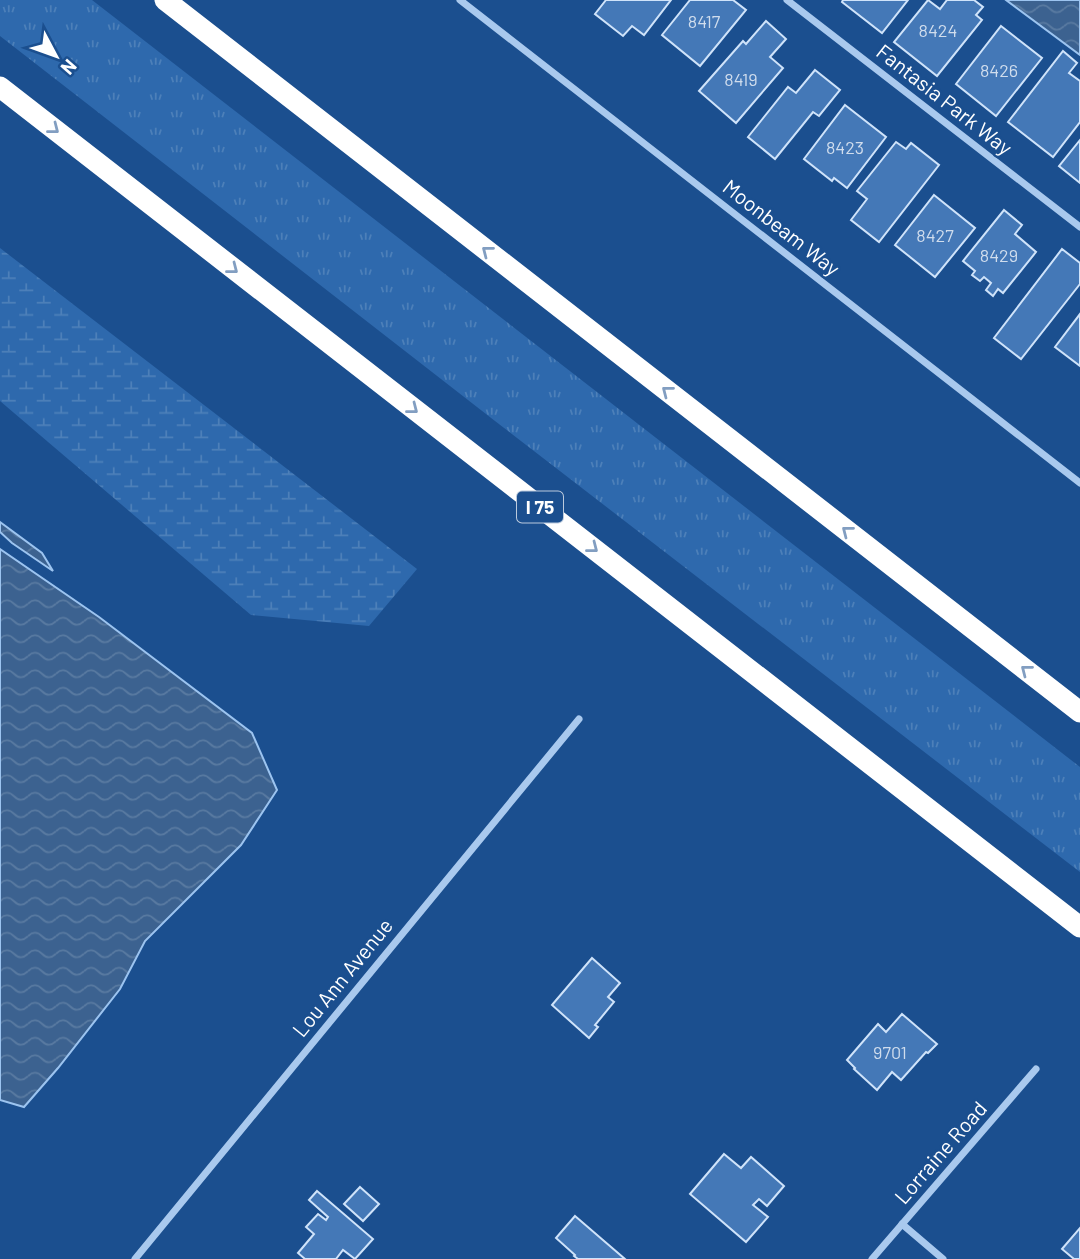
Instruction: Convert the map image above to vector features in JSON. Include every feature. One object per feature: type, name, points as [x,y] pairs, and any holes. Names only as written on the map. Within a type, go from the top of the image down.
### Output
[{"type":"highway","points":[[165,0],[1080,712]]},
{"type":"highway","name":"I 75","points":[[0,87],[1080,928]]},
{"type":"street","name":"Moonbeam Way","points":[[460,0],[1080,483]]},
{"type":"street","name":"Fantasia Park Way","points":[[787,0],[1080,227]]},
{"type":"street","name":"Lou Ann Avenue","points":[[135,1259],[579,719]]},
{"type":"street","name":"Lorraine Road","points":[[872,1259],[1037,1069]]},
{"type":"street","points":[[902,1224],[943,1259]]},
{"type":"green space","points":[[0,0],[92,0],[1080,767],[1080,872],[0,36]]},
{"type":"green space","points":[[0,248],[417,569],[369,626],[251,615],[0,401]]},
{"type":"water","points":[[1006,0],[1080,0],[1080,55]]},
{"type":"water","points":[[0,522],[42,553],[53,571],[0,532]]},
{"type":"water","points":[[0,549],[99,617],[252,733],[277,790],[241,845],[145,941],[120,989],[24,1107],[0,1100]]},
{"type":"building","points":[[606,0],[671,0],[644,35],[632,26],[623,36],[595,14]]},
{"type":"building","points":[[690,0],[733,0],[746,10],[700,66],[662,35]]},
{"type":"building","points":[[908,0],[882,33],[842,2]]},
{"type":"building","points":[[928,0],[940,9],[947,0],[974,0],[983,7],[976,15],[982,20],[937,76],[894,42]]},
{"type":"building","points":[[766,21],[786,39],[770,57],[783,68],[736,123],[699,91],[743,41],[746,44]]},
{"type":"building","points":[[1001,26],[1042,58],[996,116],[956,84]]},
{"type":"building","points":[[1063,51],[1077,63],[1069,73],[1080,81],[1080,122],[1053,157],[1008,122]]},
{"type":"building","points":[[815,70],[840,90],[819,116],[813,112],[775,159],[748,137],[788,87],[796,93]]},
{"type":"building","points":[[845,105],[886,137],[847,188],[834,178],[832,181],[804,159]]},
{"type":"building","points":[[1080,140],[1080,183],[1059,166]]},
{"type":"building","points":[[896,142],[906,149],[911,143],[939,165],[879,242],[851,220],[867,199],[857,191]]},
{"type":"building","points":[[934,195],[975,228],[935,277],[895,245]]},
{"type":"building","points":[[1004,210],[1022,225],[1015,234],[1036,252],[1003,293],[998,289],[993,296],[986,290],[991,283],[984,277],[980,281],[972,275],[975,271],[963,261]]},
{"type":"building","points":[[1062,249],[1080,263],[1080,284],[1021,359],[994,338]]},
{"type":"building","points":[[1080,314],[1080,366],[1055,347]]},
{"type":"building","points":[[592,958],[620,983],[608,997],[614,1002],[595,1025],[598,1027],[589,1038],[552,1005]]},
{"type":"building","points":[[902,1014],[937,1044],[926,1052],[901,1080],[892,1072],[877,1090],[847,1060],[878,1024],[886,1032]]},
{"type":"building","points":[[724,1154],[741,1168],[751,1157],[784,1186],[767,1206],[759,1199],[753,1205],[768,1217],[746,1242],[690,1194]]},
{"type":"building","points":[[360,1187],[379,1204],[363,1221],[344,1204]]},
{"type":"building","points":[[317,1191],[373,1239],[355,1259],[343,1250],[336,1259],[305,1259],[298,1253],[314,1234],[306,1227],[318,1214],[326,1220],[328,1217],[309,1200]]},
{"type":"building","points":[[575,1216],[625,1259],[578,1259],[574,1256],[556,1238]]},
{"type":"building","points":[[1080,1228],[1080,1259],[1074,1259],[1062,1249]]}]
